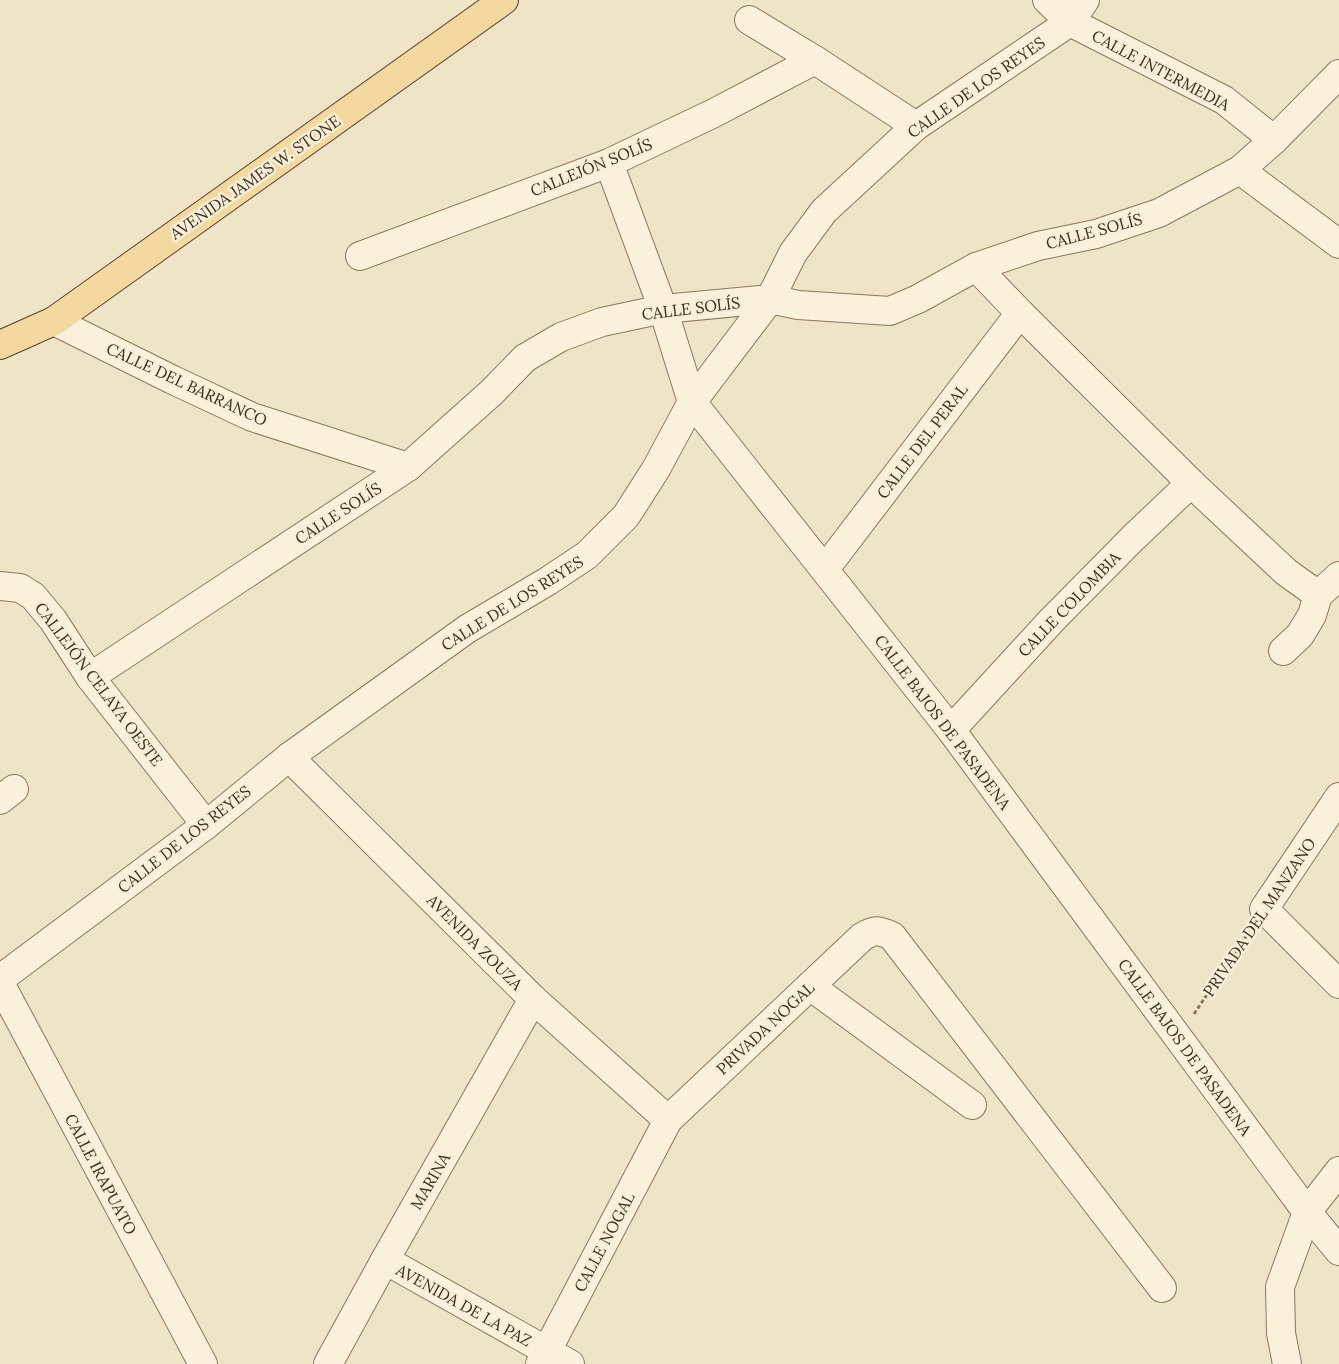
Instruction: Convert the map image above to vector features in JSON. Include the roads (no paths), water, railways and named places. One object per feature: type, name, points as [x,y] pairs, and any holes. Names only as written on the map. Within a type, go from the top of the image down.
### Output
[{"type":"main road","name":"AVENIDA JAMES W. STONE","points":[[0,344],[54,321],[504,0]]},
{"type":"street","name":"CALLE INTERMEDIA","points":[[1047,0],[1070,22],[1224,100],[1274,140]]},
{"type":"street","name":"CALLE DE LOS REYES","points":[[0,979],[206,824],[289,757],[467,629],[548,581],[587,555],[626,516],[656,469],[692,402],[770,299],[793,253],[824,211],[916,126],[1070,22],[1085,0]]},
{"type":"street","points":[[749,20],[815,60],[916,126]]},
{"type":"street","name":"CALLEJÓN SOLÍS","points":[[360,256],[609,163],[714,113],[815,60]]},
{"type":"street","name":"CALLE SOLÍS","points":[[90,678],[408,467],[492,392],[525,358],[561,337],[602,322],[663,309],[770,299],[798,305],[890,311],[918,299],[976,267],[1038,246],[1096,234],[1159,213],[1240,170],[1274,140],[1339,74]]},
{"type":"street","name":"CALLE BAJOS DE PASADENA","points":[[609,163],[663,309],[692,402],[951,730],[1307,1212],[1339,1251]]},
{"type":"street","points":[[1240,170],[1339,244]]},
{"type":"street","points":[[976,267],[1191,483],[1286,572],[1318,595]]},
{"type":"street","name":"CALLE DEL PERAL","points":[[824,569],[1020,313]]},
{"type":"street","name":"CALLE DEL BARRANCO","points":[[54,321],[252,417],[408,467]]},
{"type":"street","name":"CALLE COLOMBIA","points":[[951,730],[1052,620],[1133,538],[1191,483]]},
{"type":"street","points":[[1283,651],[1300,634],[1312,615],[1318,595],[1339,576]]},
{"type":"street","name":"CALLEJÓN CELAYA OESTE","points":[[0,586],[20,588],[33,596],[53,620],[90,678],[206,824]]},
{"type":"street","name":"AVENIDA ZOUZA","points":[[289,757],[533,999],[668,1120]]},
{"type":"street","name":"PRIVADA DEL MANZANO","points":[[1339,797],[1264,909],[1339,984]]},
{"type":"street","name":"PRIVADA NOGAL","points":[[668,1120],[862,937],[871,932],[880,931],[892,936],[1162,1288]]},
{"type":"street","name":"CALLE IRAPUATO","points":[[0,983],[203,1364]]},
{"type":"street","points":[[810,986],[972,1105]]},
{"type":"street","name":"MARINA","points":[[328,1364],[533,999]]},
{"type":"street","name":"CALLE NOGAL","points":[[552,1360],[668,1120]]},
{"type":"street","points":[[1287,1364],[1281,1333],[1280,1288],[1307,1212],[1339,1170]]},
{"type":"street","name":"AVENIDA DE LA PAZ","points":[[385,1260],[552,1360]]}]
